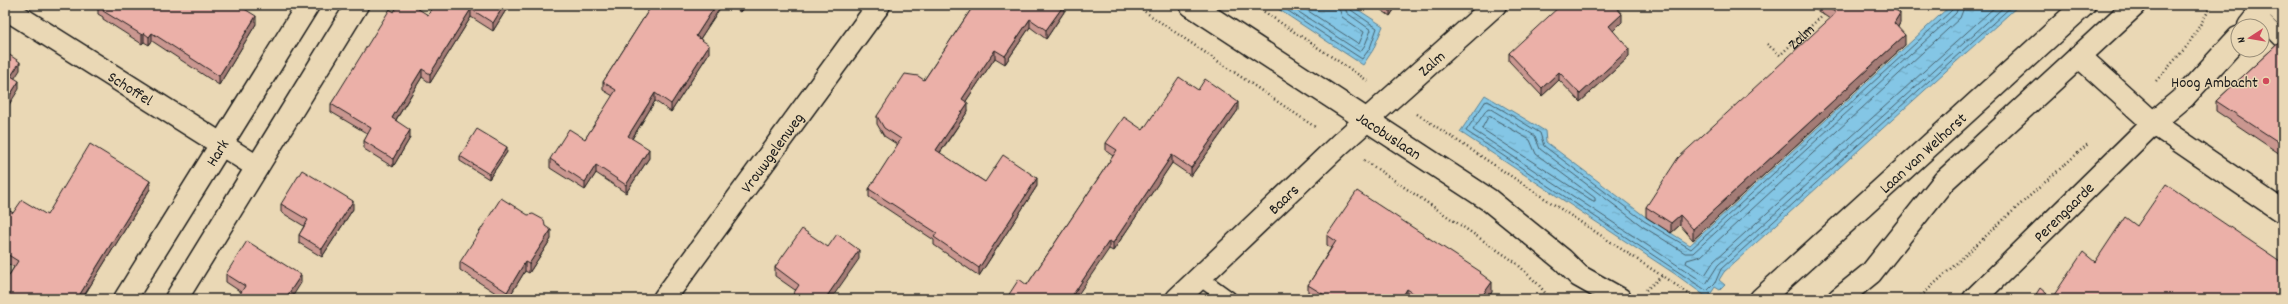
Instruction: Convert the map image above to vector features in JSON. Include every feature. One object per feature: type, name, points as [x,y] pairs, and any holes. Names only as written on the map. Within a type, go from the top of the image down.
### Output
[{"type":"street","name":"Hark","points":[[126,299],[308,5]]},
{"type":"street","points":[[176,299],[357,5]]},
{"type":"street","name":"Vrouwgelenweg","points":[[664,299],[879,5]]},
{"type":"street","name":"Jacobuslaan","points":[[1191,5],[1489,200],[1563,260],[1579,276],[1589,299]]},
{"type":"street","name":"Zalm","points":[[1367,121],[1495,5]]},
{"type":"street","name":"Laan van Welhorst","points":[[1761,299],[2084,5]]},
{"type":"street","points":[[1839,299],[1870,274],[1944,181],[2135,5]]},
{"type":"street","name":"Schoffel","points":[[5,8],[257,167]]},
{"type":"street","name":"Perengaarde","points":[[1974,299],[2153,124],[2184,97],[2230,47]]},
{"type":"street","points":[[2079,56],[2153,124],[2283,212]]},
{"type":"street","name":"Baars","points":[[1177,299],[1340,144],[1367,121]]},
{"type":"street","name":"Jacobuslaan","points":[[1579,276],[1630,297]]},
{"type":"lane","points":[[2258,11],[2283,19]]},
{"type":"lane","points":[[2258,11],[2283,41]]},
{"type":"lane","points":[[1200,278],[1229,299]]},
{"type":"path","points":[[1254,5],[1697,299]]},
{"type":"path","points":[[2132,105],[2188,45],[2212,5]]},
{"type":"path","name":"Zalm","points":[[1767,44],[1780,55],[1828,10]]},
{"type":"path","points":[[1918,299],[2090,142]]},
{"type":"path","points":[[1630,297],[1662,276]]},
{"type":"water","points":[[1272,5],[1351,5],[1383,26],[1373,50],[1363,65]]},
{"type":"water","points":[[1951,5],[2019,5],[1724,272],[1719,280],[1725,285],[1720,290],[1715,287],[1708,298],[1675,274],[1460,132],[1485,95],[1545,131],[1546,142],[1647,218],[1690,245]]},
{"type":"building","points":[[98,5],[238,5],[256,16],[219,76],[152,33],[149,37],[144,33],[142,35],[103,11],[104,9]]},
{"type":"building","points":[[398,5],[412,5],[428,15],[434,5],[504,5],[493,23],[471,9],[430,74],[422,69],[392,118],[410,130],[393,159],[364,141],[371,128],[331,104],[390,9],[394,12]]},
{"type":"building","points":[[652,5],[716,5],[696,36],[709,45],[671,104],[655,93],[628,136],[649,149],[626,185],[596,165],[585,182],[550,159],[569,129],[585,139],[616,90],[603,82]]},
{"type":"building","points":[[974,5],[1064,5],[1046,30],[1030,19],[1005,56],[995,50],[962,99],[968,103],[936,150],[985,182],[1003,155],[1037,178],[979,268],[934,237],[937,233],[869,189],[901,139],[884,128],[877,116],[905,74],[918,76],[924,80]]},
{"type":"building","points":[[1561,5],[1614,5],[1622,14],[1609,26],[1629,49],[1580,94],[1559,72],[1542,88],[1509,53]]},
{"type":"building","points":[[1825,5],[1888,5],[1900,13],[1894,23],[1905,35],[1693,229],[1680,215],[1671,223],[1646,207],[1678,158],[1836,13]]},
{"type":"building","name":"Hoog Ambacht","points":[[2283,39],[2283,145],[2216,101],[2262,58],[2270,58],[2270,51]]},
{"type":"building","points":[[5,52],[20,62],[11,76],[19,81],[5,103]]},
{"type":"building","points":[[1179,77],[1198,90],[1205,79],[1238,102],[1191,168],[1172,155],[1113,243],[1109,241],[1070,299],[1006,299],[1019,279],[1027,285],[1117,150],[1106,143],[1124,117],[1143,130]]},
{"type":"building","points":[[477,129],[507,147],[489,174],[460,156]]},
{"type":"building","points":[[90,144],[150,181],[77,299],[8,299],[5,297],[5,282],[18,261],[5,253],[5,208],[13,213],[22,200],[47,215]]},
{"type":"building","points":[[302,170],[353,201],[322,249],[299,235],[308,220],[281,204]]},
{"type":"building","points":[[2166,184],[2283,263],[2283,299],[2033,299],[2040,288],[2052,298],[2083,252],[2095,262],[2125,217],[2137,226]]},
{"type":"building","points":[[1357,191],[1481,272],[1480,273],[1492,282],[1482,296],[1486,299],[1422,299],[1407,289],[1401,299],[1331,299],[1308,285],[1336,241],[1327,235]]},
{"type":"building","points":[[501,198],[528,215],[533,214],[544,220],[545,226],[551,230],[529,264],[525,262],[507,292],[460,262]]},
{"type":"building","points":[[802,229],[828,247],[837,234],[859,250],[825,299],[790,299],[799,285],[775,267]]},
{"type":"building","points":[[247,241],[301,275],[285,299],[237,299],[245,286],[226,274]]},
{"type":"place","name":"Hoog Ambacht","points":[[2266,81]]}]
